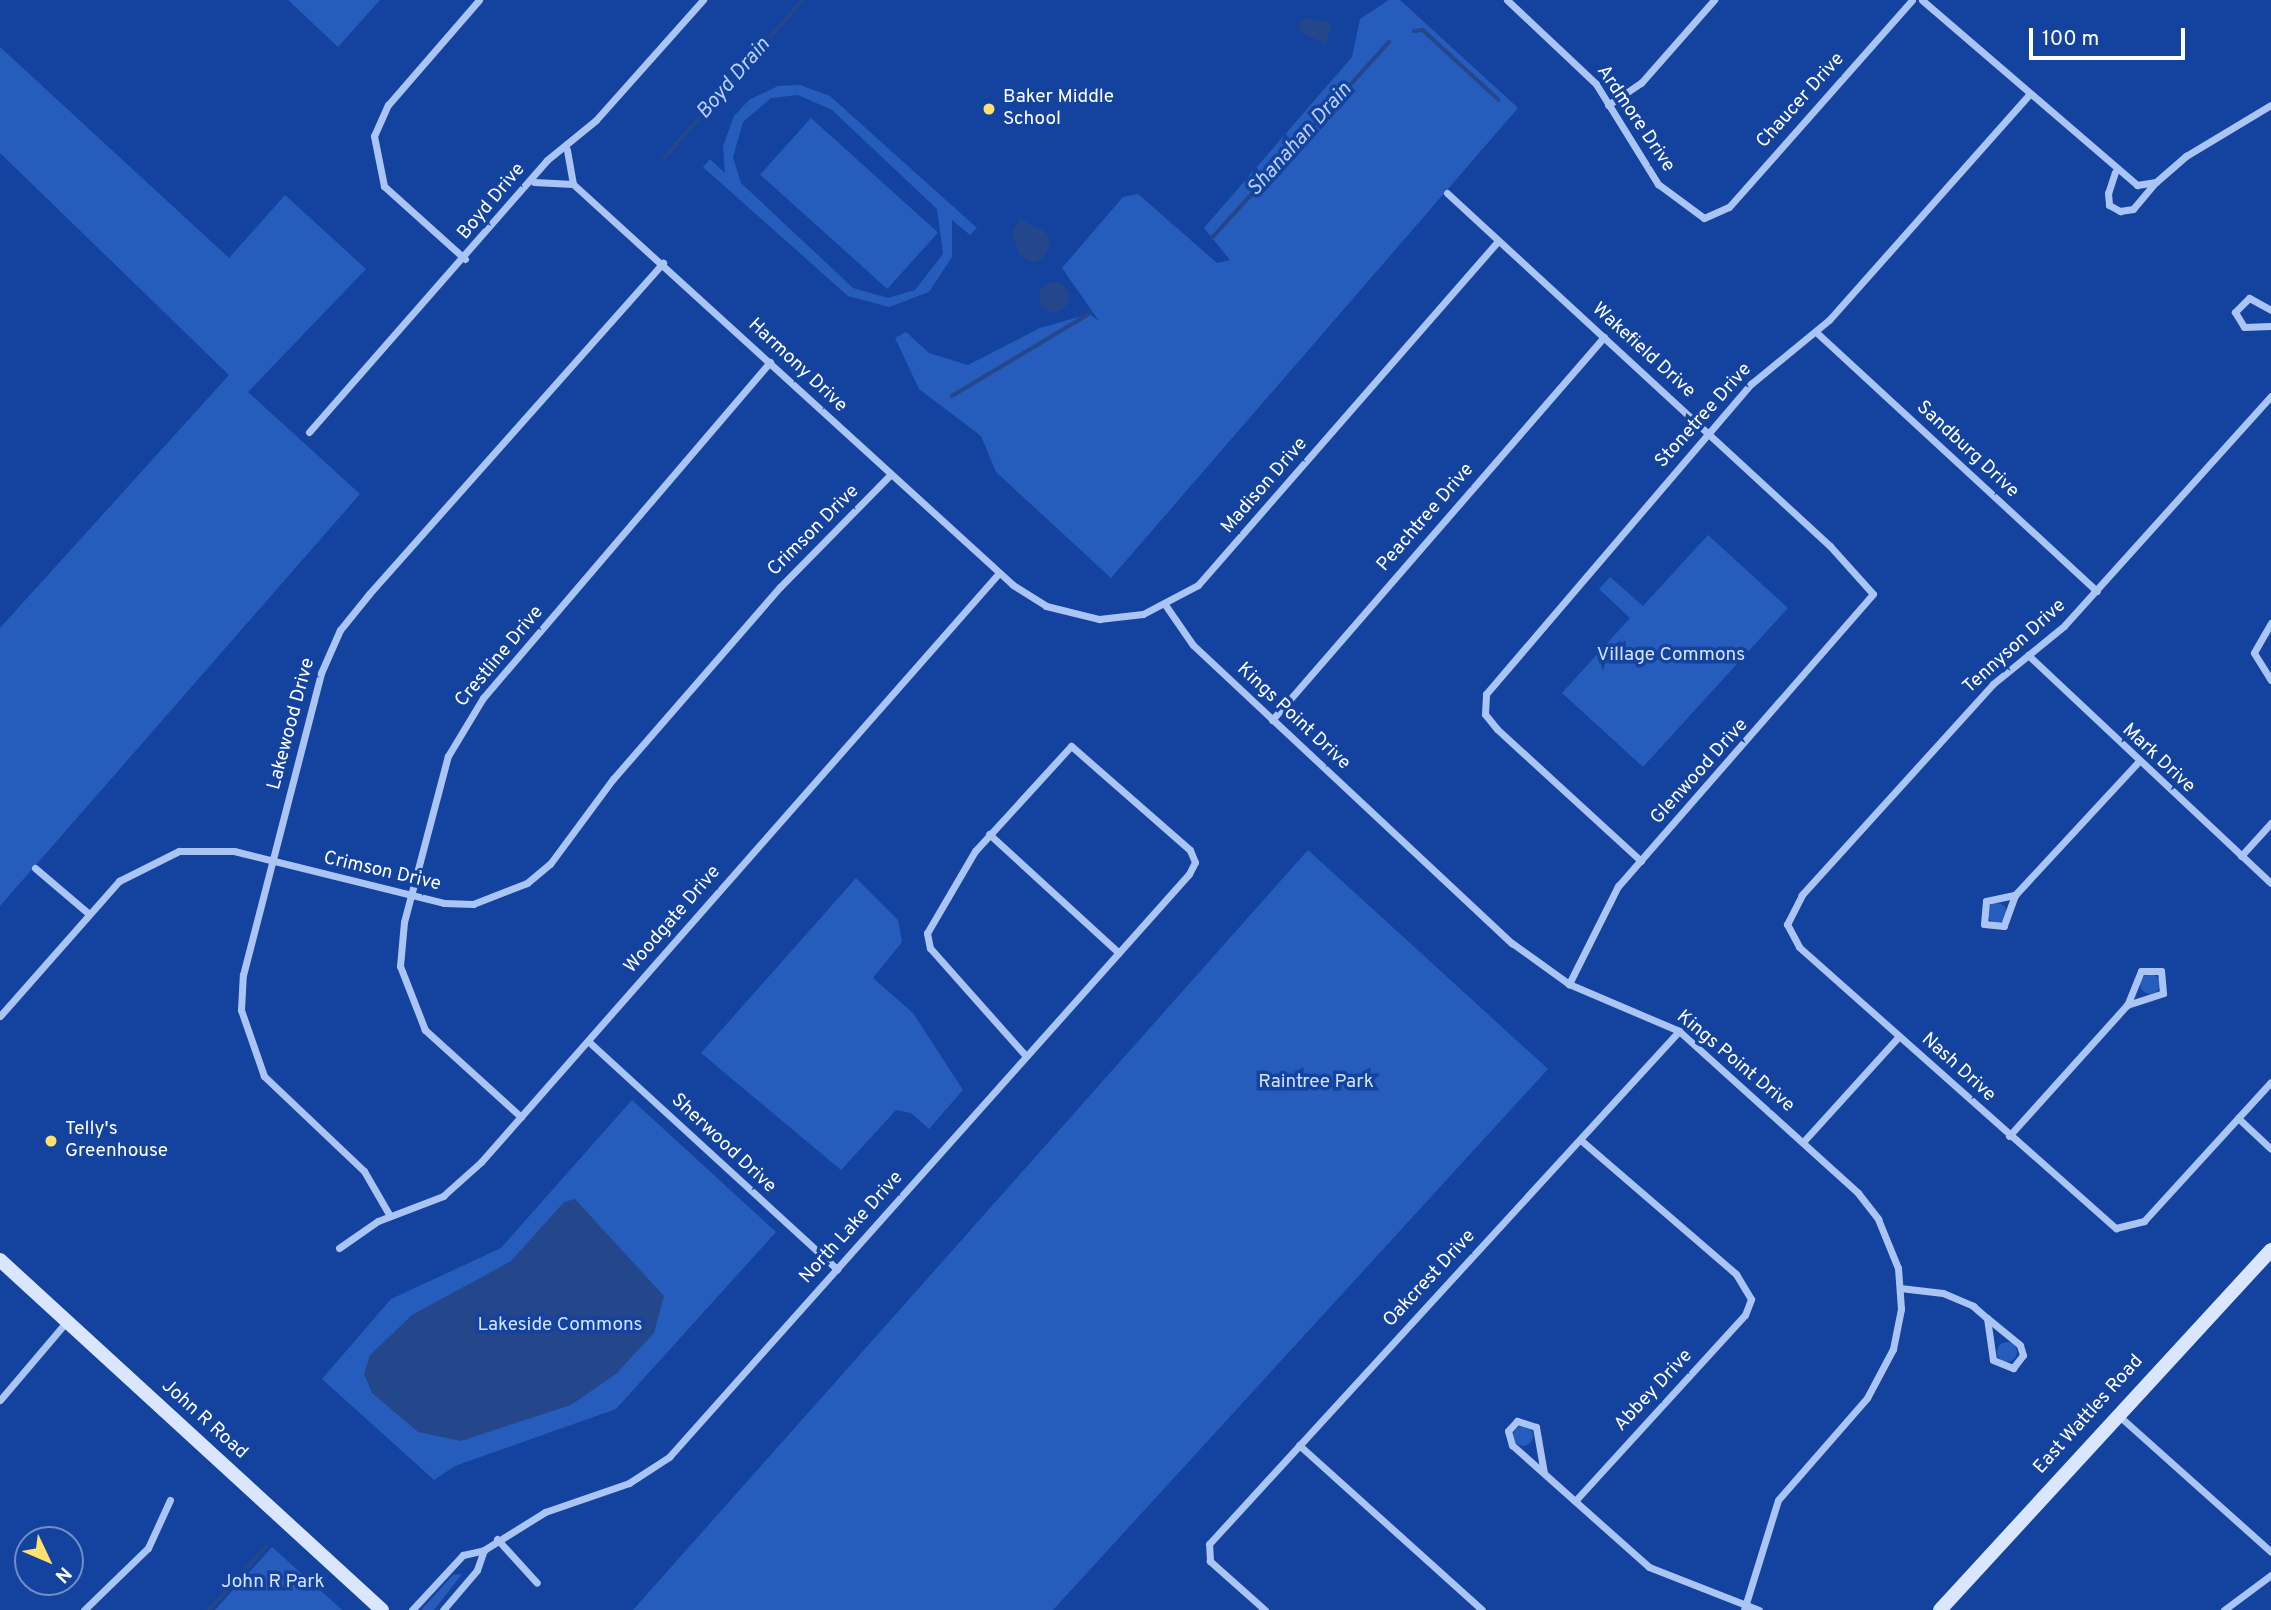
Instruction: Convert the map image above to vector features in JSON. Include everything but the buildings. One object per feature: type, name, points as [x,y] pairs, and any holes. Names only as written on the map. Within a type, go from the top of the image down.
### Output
[{"type":"main road","name":"East Wattles Road","points":[[1940,1610],[2116,1413],[2271,1250]]},
{"type":"main road","name":"John R Road","points":[[0,1260],[382,1610]]},
{"type":"street","points":[[465,259],[384,186],[373,149],[388,105],[479,0]]},
{"type":"street","name":"Boyd Drive","points":[[309,432],[534,181],[547,160],[567,150],[703,0]]},
{"type":"street","name":"Ardmore Drive","points":[[1507,0],[1582,69],[1658,184],[1687,211],[1710,218]]},
{"type":"street","points":[[1608,105],[1641,83],[1714,0]]},
{"type":"street","name":"Chaucer Drive","points":[[1710,218],[1729,207],[1912,0]]},
{"type":"street","points":[[1922,0],[2115,172],[2137,185],[2157,182]]},
{"type":"street","name":"Stonetree Drive","points":[[1641,860],[1485,714],[1492,683],[1759,376],[1816,332],[2029,94]]},
{"type":"street","points":[[2115,172],[2108,193],[2109,205],[2120,212],[2133,209],[2157,182],[2186,156],[2271,105]]},
{"type":"street","points":[[534,181],[573,184],[567,150]]},
{"type":"street","name":"Harmony Drive","points":[[573,184],[663,263],[999,573]]},
{"type":"street","name":"Wakefield Drive","points":[[1447,193],[1709,433],[1873,594]]},
{"type":"street","name":"Madison Drive","points":[[999,573],[1031,598],[1068,614],[1119,618],[1166,606],[1214,569],[1498,241]]},
{"type":"street","name":"Lakewood Drive","points":[[390,1216],[364,1171],[276,1092],[248,1045],[242,984],[325,661],[340,629],[663,263]]},
{"type":"street","points":[[2271,310],[2249,298],[2235,312],[2244,327],[2271,326]]},
{"type":"street","name":"Sandburg Drive","points":[[1816,332],[2097,591]]},
{"type":"street","name":"Peachtree Drive","points":[[1272,720],[1604,337]]},
{"type":"street","name":"Crestline Drive","points":[[521,1117],[443,1049],[413,1010],[400,965],[410,897],[448,756],[473,710],[770,362]]},
{"type":"street","name":"Tennyson Drive","points":[[1787,924],[1802,895],[1993,684],[2097,591],[2271,396]]},
{"type":"street","name":"Crimson Drive","points":[[0,1016],[128,873],[166,854],[215,848],[273,860],[410,897],[473,904],[507,895],[550,864],[613,779],[762,607],[891,474]]},
{"type":"street","name":"Woodgate Drive","points":[[339,1248],[390,1216],[452,1189],[521,1117],[999,573]]},
{"type":"street","name":"Glenwood Drive","points":[[1569,984],[1601,911],[1641,860],[1873,594]]},
{"type":"street","name":"Kings Point Drive","points":[[1166,606],[1187,640],[1512,943],[1569,984],[1679,1031],[1803,1142],[1878,1219],[1900,1288],[1900,1322],[1888,1364],[1867,1398],[1779,1500],[1745,1607]]},
{"type":"street","points":[[2271,624],[2254,653],[2271,680]]},
{"type":"street","name":"Mark Drive","points":[[2028,655],[2138,762],[2271,883]]},
{"type":"street","name":"North Lake Drive","points":[[412,1610],[463,1555],[484,1550],[497,1539],[545,1512],[629,1483],[669,1457],[1119,953],[1195,862],[1190,850],[1071,746],[989,834]]},
{"type":"street","points":[[2015,895],[1986,901],[1984,924],[2004,926],[2015,895],[2138,762]]},
{"type":"street","points":[[2241,856],[2271,823]]},
{"type":"street","points":[[1026,1056],[930,948],[927,933],[989,834],[1119,953]]},
{"type":"street","points":[[35,868],[89,914]]},
{"type":"street","name":"Nash Drive","points":[[1787,924],[1799,947],[2009,1136],[2116,1228],[2144,1221],[2238,1118]]},
{"type":"street","points":[[2009,1136],[2127,1005],[2141,971],[2161,971],[2166,984],[2160,996],[2127,1005]]},
{"type":"street","name":"Oakcrest Drive","points":[[1265,1610],[1206,1550],[1679,1031]]},
{"type":"street","points":[[1803,1142],[1899,1036]]},
{"type":"street","name":"Sherwood Drive","points":[[587,1041],[836,1269]]},
{"type":"street","points":[[2271,1082],[2238,1118],[2271,1149]]},
{"type":"street","name":"Abbey Drive","points":[[1575,1501],[1738,1323],[1751,1298],[1735,1274],[1581,1140]]},
{"type":"street","points":[[1900,1288],[1943,1293],[1987,1318],[2020,1345],[2023,1355],[2013,1368],[1993,1360],[1987,1318]]},
{"type":"street","points":[[0,1400],[67,1321]]},
{"type":"street","points":[[2116,1413],[2271,1552]]},
{"type":"street","points":[[1544,1473],[1536,1427],[1517,1421],[1509,1428],[1510,1442],[1544,1473],[1575,1501],[1656,1572],[1759,1610]]},
{"type":"street","points":[[1299,1445],[1482,1610]]},
{"type":"street","points":[[84,1610],[148,1548],[170,1500]]},
{"type":"street","points":[[497,1539],[537,1583]]},
{"type":"street","name":"North Lake Drive","points":[[443,1610],[477,1570],[484,1550]]},
{"type":"street","points":[[2224,1610],[2271,1575]]},
{"type":"green space","points":[[288,0],[380,0],[338,47]]},
{"type":"green space","points":[[1389,0],[1400,0],[1518,108],[1111,578],[996,472],[981,436],[919,389],[895,338],[906,332],[929,353],[968,365],[1040,328],[1089,314],[1099,321],[1062,268],[1123,197],[1138,194],[1217,263],[1230,260],[1204,228],[1352,57],[1360,19]]},
{"type":"green space","points":[[0,47],[229,258],[285,195],[366,269],[248,392],[360,494],[0,906],[0,628],[229,375],[0,153]]},
{"type":"green space","points":[[800,85],[830,96],[977,228],[970,235],[952,220],[952,257],[929,292],[889,307],[848,296],[703,167],[710,159],[725,173],[723,146],[734,116],[749,100],[778,86]],"holes":[[[798,95],[832,110],[937,209],[943,254],[915,290],[888,298],[853,288],[741,183],[733,157],[743,122],[771,98]]]},
{"type":"green space","points":[[811,118],[938,232],[887,289],[760,174]]},
{"type":"green space","name":"Village Commons","points":[[1708,535],[1788,608],[1643,767],[1562,693],[1630,618],[1599,589],[1610,577],[1643,606]]},
{"type":"green space","name":"Raintree Park","points":[[1308,850],[1548,1069],[1053,1610],[633,1610]]},
{"type":"green space","points":[[856,878],[898,920],[902,942],[873,978],[913,1013],[963,1090],[929,1129],[911,1113],[896,1110],[841,1170],[701,1053]]},
{"type":"green space","points":[[1997,903],[2004,906],[2007,913],[2004,920],[1997,923],[1990,920],[1987,913],[1990,906]]},
{"type":"green space","points":[[2150,974],[2157,977],[2160,984],[2157,991],[2150,994],[2143,991],[2140,984],[2143,977]]},
{"type":"green space","name":"Lakeside Commons","points":[[632,1100],[776,1232],[616,1409],[455,1466],[434,1480],[322,1379],[391,1299],[501,1248]]},
{"type":"green space","points":[[2003,1342],[2011,1342],[2017,1352],[2011,1362],[2003,1362],[1997,1356],[1997,1348]]},
{"type":"green space","points":[[1523,1426],[1530,1429],[1533,1436],[1530,1443],[1523,1446],[1516,1443],[1513,1436],[1516,1429]]},
{"type":"green space","name":"John R Park","points":[[272,1547],[342,1610],[215,1610]]},
{"type":"green space","points":[[462,1574],[434,1610],[421,1610],[453,1575]]},
{"type":"shaded area","points":[[1307,18],[1332,23],[1325,44],[1301,32],[1298,23]]},
{"type":"shaded area","points":[[1020,219],[1046,232],[1051,244],[1043,259],[1033,263],[1020,255],[1012,234]]},
{"type":"shaded area","points":[[1054,282],[1065,286],[1069,297],[1065,308],[1054,312],[1043,308],[1039,297],[1043,286]]},
{"type":"shaded area","points":[[575,1199],[664,1296],[654,1333],[616,1374],[571,1405],[461,1441],[418,1432],[372,1393],[364,1374],[370,1355],[412,1315],[511,1261],[564,1202]]},
{"type":"waterway","name":"Boyd Drain","points":[[664,158],[803,0]]},
{"type":"waterway","name":"Shanahan Drain","points":[[1414,31],[1423,30],[1499,100]]},
{"type":"waterway","name":"Shanahan Drain","points":[[1212,238],[1389,42]]},
{"type":"waterway","name":"Shanahan Drain","points":[[952,396],[1089,314]]},
{"type":"waterway","name":"Shanahan Drain","points":[[209,1610],[266,1547]]},
{"type":"place","name":"Baker Middle School","points":[[989,109]]},
{"type":"place","name":"Telly's Greenhouse","points":[[51,1141]]}]
